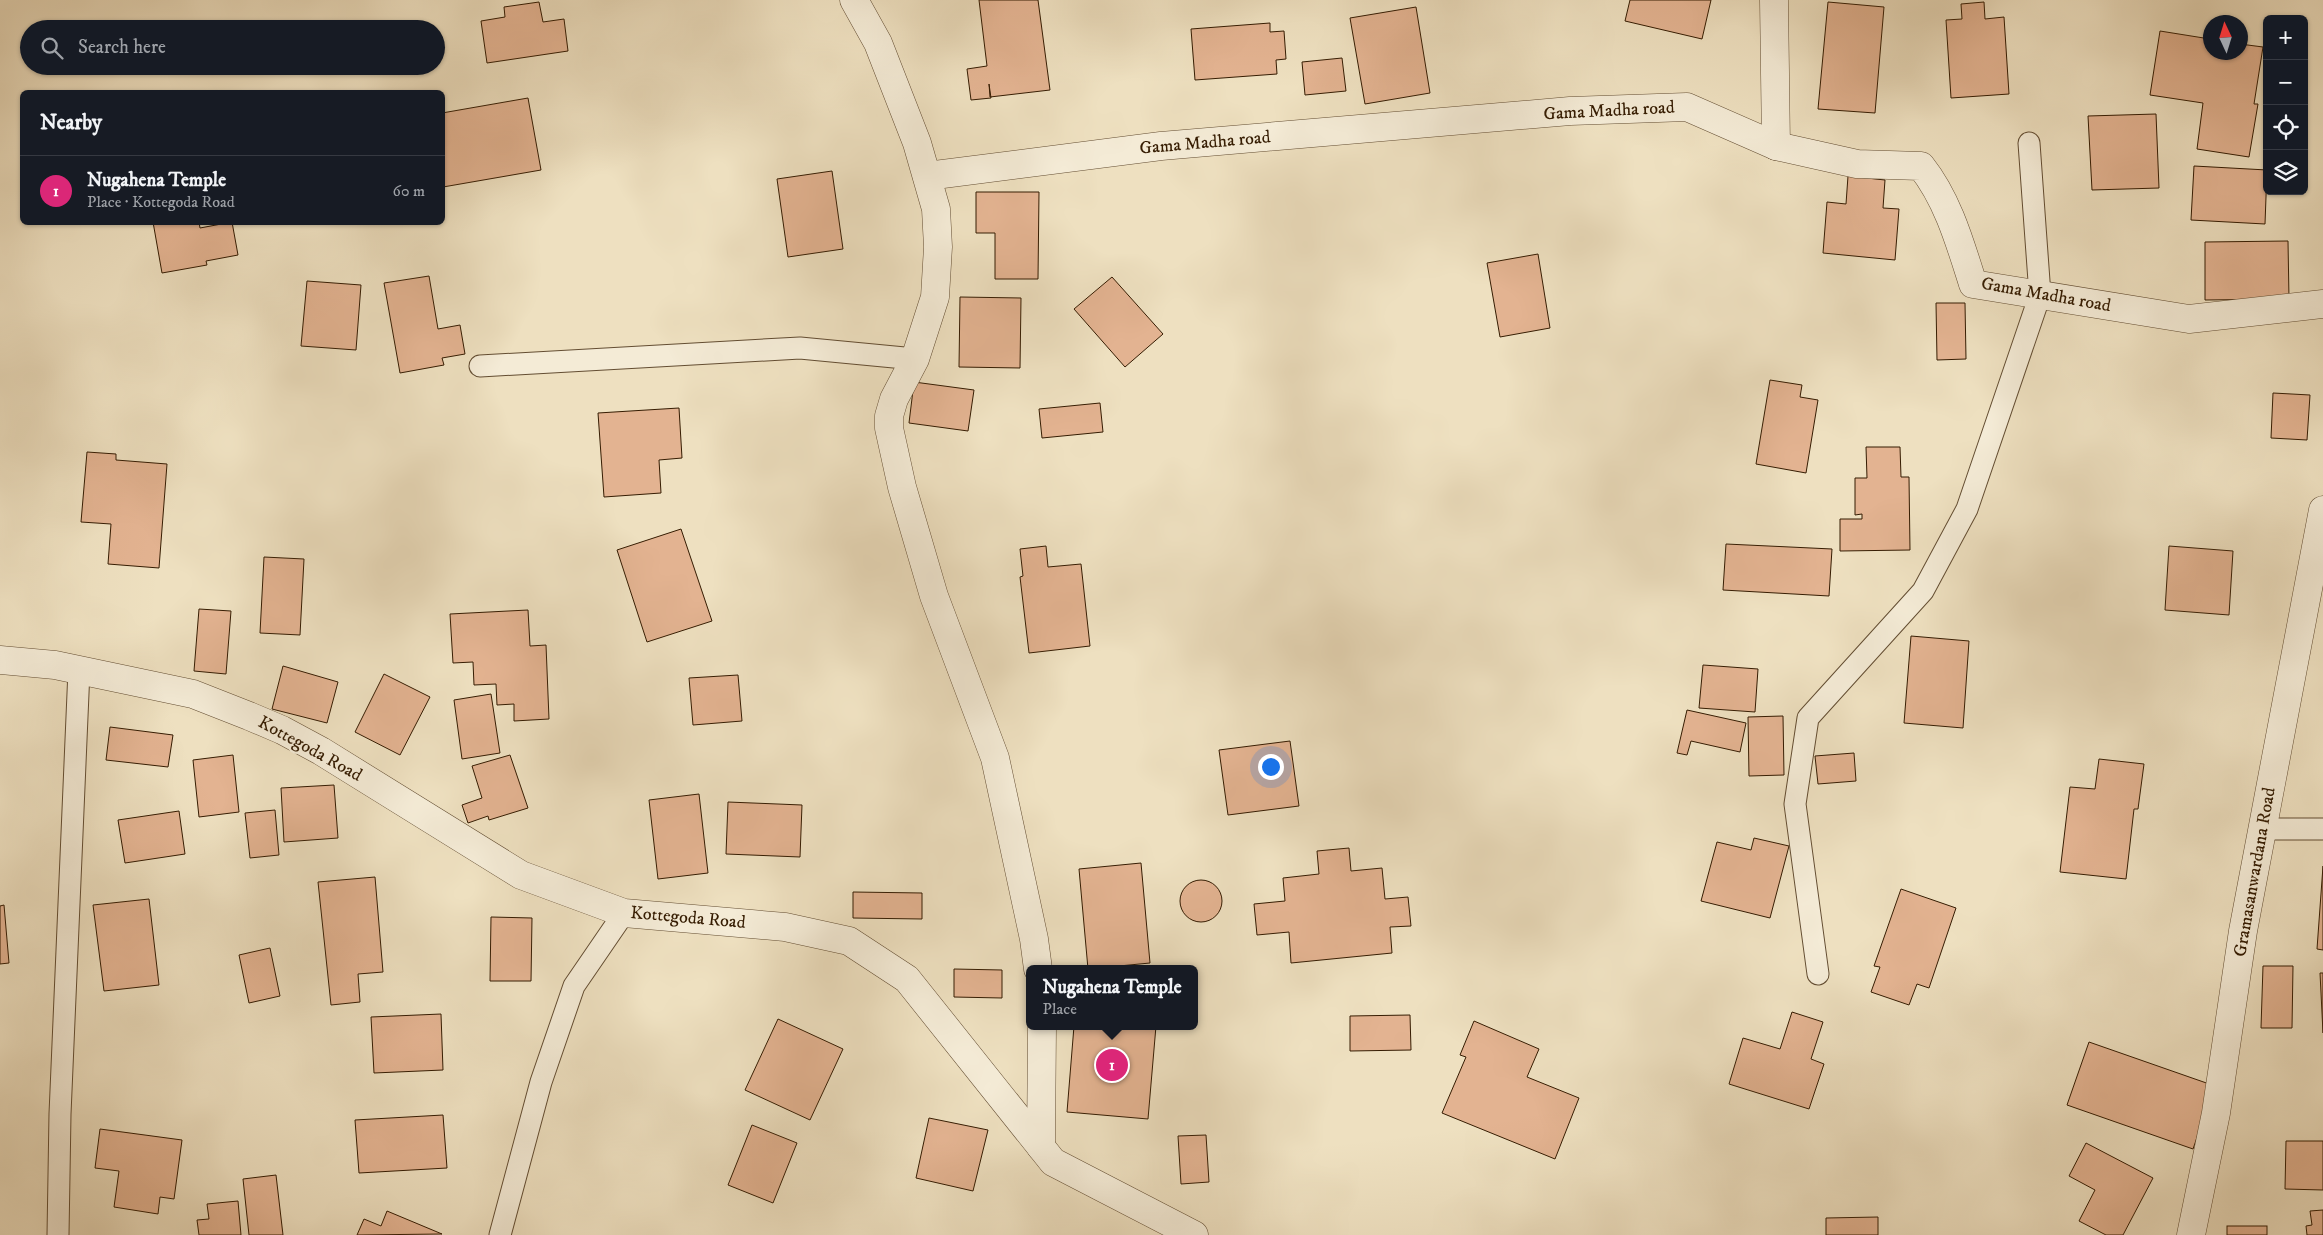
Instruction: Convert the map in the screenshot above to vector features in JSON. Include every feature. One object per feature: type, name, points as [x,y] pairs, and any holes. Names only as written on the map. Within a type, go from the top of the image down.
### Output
[{"type":"street","points":[[854,0],[878,43],[917,143],[936,209],[938,247],[935,297],[915,359],[894,399],[889,416],[889,428],[902,487],[934,596],[995,758],[1034,939],[1037,965]]},
{"type":"street","points":[[1774,0],[1776,146]]},
{"type":"street","name":"Gama Madha road","points":[[927,176],[1161,146],[1580,110],[1687,107],[1776,146],[1857,164],[1921,166],[1932,180],[1943,200],[1973,284],[2189,319],[2323,304]]},
{"type":"street","name":"Gramasanwardana Road","points":[[2191,1235],[2216,1113],[2243,931],[2323,510]]},
{"type":"street","name":"Kottegoda Road","points":[[0,660],[56,665],[192,694],[282,730],[321,751],[521,875],[624,913],[785,927],[849,941],[907,979],[1053,1162],[1194,1235]]},
{"type":"street","points":[[1042,1030],[1042,1147]]},
{"type":"lane","points":[[1818,974],[1795,804],[1808,718],[1923,591],[1967,509],[2040,295],[2029,143]]},
{"type":"lane","points":[[480,366],[800,348],[915,359]]},
{"type":"lane","points":[[58,1235],[60,1114],[79,670]]},
{"type":"lane","points":[[2262,829],[2323,828]]},
{"type":"lane","points":[[500,1235],[541,1082],[574,986],[624,913]]},
{"type":"building","points":[[979,0],[1038,0],[1050,90],[971,100],[967,69],[987,66]]},
{"type":"building","points":[[1630,0],[1711,0],[1702,39],[1625,21]]},
{"type":"building","points":[[539,2],[543,22],[564,19],[568,51],[487,63],[481,21],[505,17],[504,7]]},
{"type":"building","points":[[1828,2],[1884,7],[1875,113],[1818,109]]},
{"type":"building","points":[[1984,2],[1985,19],[2004,17],[2009,94],[1951,98],[1946,20],[1962,19],[1961,4]]},
{"type":"building","points":[[1416,7],[1430,93],[1365,104],[1350,18]]},
{"type":"building","points":[[1270,23],[1270,32],[1284,31],[1286,59],[1276,60],[1277,74],[1195,80],[1191,29]]},
{"type":"building","points":[[2160,31],[2203,38],[2203,60],[2248,60],[2248,45],[2263,47],[2254,104],[2258,104],[2249,157],[2197,149],[2203,103],[2150,95]]},
{"type":"building","points":[[1342,58],[1346,91],[1305,95],[1302,62]]},
{"type":"building","points":[[528,98],[541,170],[445,187],[445,112]]},
{"type":"building","points":[[2156,114],[2159,188],[2092,190],[2088,116]]},
{"type":"building","points":[[2194,166],[2263,170],[2263,195],[2266,195],[2265,224],[2191,220]]},
{"type":"building","points":[[832,171],[843,249],[788,257],[777,179]]},
{"type":"building","points":[[1848,176],[1885,180],[1883,208],[1899,209],[1895,260],[1823,253],[1827,202],[1846,204]]},
{"type":"building","points":[[976,192],[1039,192],[1038,279],[995,279],[995,233],[976,233]]},
{"type":"building","points":[[154,225],[200,225],[200,228],[216,225],[233,225],[238,255],[206,261],[207,265],[162,273]]},
{"type":"building","points":[[2288,241],[2289,299],[2205,300],[2205,242]]},
{"type":"building","points":[[1538,254],[1550,328],[1500,337],[1487,263]]},
{"type":"building","points":[[429,276],[438,329],[460,325],[465,354],[442,358],[444,365],[400,373],[384,283]]},
{"type":"building","points":[[1112,277],[1163,334],[1125,367],[1074,309]]},
{"type":"building","points":[[307,281],[361,285],[356,350],[301,346]]},
{"type":"building","points":[[960,297],[1021,298],[1020,368],[959,367]]},
{"type":"building","points":[[1936,303],[1965,303],[1966,359],[1937,360]]},
{"type":"building","points":[[1770,380],[1802,385],[1800,397],[1818,400],[1806,473],[1756,464]]},
{"type":"building","points":[[914,382],[974,390],[968,431],[909,423]]},
{"type":"building","points":[[2273,393],[2310,395],[2307,440],[2271,438]]},
{"type":"building","points":[[1100,403],[1103,432],[1042,438],[1039,409]]},
{"type":"building","points":[[679,408],[682,458],[659,460],[661,493],[604,497],[598,413]]},
{"type":"building","points":[[1866,447],[1900,447],[1901,477],[1909,477],[1910,550],[1840,551],[1840,519],[1862,519],[1862,514],[1855,515],[1855,478],[1867,478]]},
{"type":"building","points":[[87,452],[116,454],[116,460],[167,464],[159,568],[108,564],[111,524],[81,522]]},
{"type":"building","points":[[681,529],[712,621],[647,642],[617,550]]},
{"type":"building","points":[[1726,544],[1832,549],[1829,596],[1723,590]]},
{"type":"building","points":[[1046,546],[1048,567],[1081,564],[1090,646],[1029,653],[1020,577],[1023,576],[1020,549]]},
{"type":"building","points":[[2169,546],[2233,551],[2229,615],[2165,610]]},
{"type":"building","points":[[264,557],[304,559],[300,635],[260,633]]},
{"type":"building","points":[[199,609],[231,611],[226,674],[194,671]]},
{"type":"building","points":[[528,610],[530,646],[546,645],[549,719],[514,721],[514,704],[497,705],[496,684],[474,685],[473,662],[453,663],[450,614]]},
{"type":"building","points":[[1911,636],[1969,641],[1963,728],[1904,723]]},
{"type":"building","points":[[1703,665],[1758,669],[1755,712],[1699,708]]},
{"type":"building","points":[[283,666],[338,682],[327,723],[272,709]]},
{"type":"building","points":[[384,674],[430,697],[400,755],[355,732]]},
{"type":"building","points":[[738,675],[742,721],[693,725],[689,678]]},
{"type":"building","points":[[491,694],[500,753],[462,759],[454,700]]},
{"type":"building","points":[[1687,710],[1746,723],[1740,752],[1691,741],[1687,755],[1677,753]]},
{"type":"building","points":[[1783,716],[1784,775],[1749,776],[1748,717]]},
{"type":"building","points":[[110,727],[173,735],[168,767],[106,760]]},
{"type":"building","points":[[1290,741],[1299,806],[1228,815],[1219,750]]},
{"type":"building","points":[[1854,753],[1856,781],[1818,784],[1815,756]]},
{"type":"building","points":[[233,755],[239,812],[199,817],[193,760]]},
{"type":"building","points":[[510,755],[528,808],[489,820],[488,816],[468,823],[462,805],[482,798],[472,766]]},
{"type":"building","points":[[2099,759],[2144,764],[2138,809],[2134,809],[2126,879],[2060,872],[2070,787],[2095,789]]},
{"type":"building","points":[[334,785],[338,838],[284,842],[281,788]]},
{"type":"building","points":[[699,794],[708,873],[658,879],[649,800]]},
{"type":"building","points":[[728,802],[802,805],[800,857],[726,854]]},
{"type":"building","points":[[275,810],[279,855],[250,858],[245,813]]},
{"type":"building","points":[[179,811],[185,854],[125,863],[118,820]]},
{"type":"building","points":[[1754,838],[1789,846],[1770,918],[1701,901],[1717,842],[1751,850]]},
{"type":"building","points":[[1349,848],[1351,871],[1382,868],[1385,899],[1408,897],[1411,926],[1390,927],[1392,953],[1291,963],[1289,932],[1257,935],[1254,904],[1285,901],[1283,878],[1319,874],[1317,851]]},
{"type":"building","points":[[1141,863],[1150,963],[1088,965],[1079,869]]},
{"type":"building","points":[[2323,866],[2323,950],[2317,949]]},
{"type":"building","points":[[375,877],[383,972],[358,974],[360,1002],[331,1005],[318,882]]},
{"type":"building","points":[[1201,880],[1216,886],[1222,901],[1216,916],[1201,922],[1186,916],[1180,901],[1186,886]]},
{"type":"building","points":[[1901,889],[1956,908],[1929,988],[1917,984],[1909,1005],[1871,992],[1880,967],[1874,966]]},
{"type":"building","points":[[853,892],[922,893],[922,919],[853,918]]},
{"type":"building","points":[[149,899],[159,985],[104,991],[93,905]]},
{"type":"building","points":[[4,905],[9,963],[0,964],[0,906]]},
{"type":"building","points":[[491,917],[532,918],[531,981],[490,981]]},
{"type":"building","points":[[270,948],[280,996],[249,1003],[239,955]]},
{"type":"building","points":[[2263,966],[2293,966],[2292,1028],[2261,1028]]},
{"type":"building","points":[[954,969],[1002,970],[1002,998],[954,997]]},
{"type":"building","points":[[2320,973],[2323,973],[2323,1033]]},
{"type":"building","points":[[1792,1012],[1823,1022],[1811,1059],[1824,1064],[1809,1109],[1729,1084],[1743,1038],[1780,1049]]},
{"type":"building","points":[[441,1014],[443,1070],[374,1073],[371,1017]]},
{"type":"building","points":[[1410,1015],[1411,1050],[1350,1051],[1350,1016]]},
{"type":"building","points":[[778,1019],[843,1049],[810,1120],[745,1090]]},
{"type":"building","points":[[1474,1021],[1539,1049],[1527,1077],[1579,1098],[1555,1159],[1442,1113],[1466,1057],[1460,1055]]},
{"type":"building","points":[[1074,1030],[1156,1030],[1148,1119],[1067,1112]]},
{"type":"building","points":[[2089,1042],[2215,1086],[2193,1149],[2067,1105]]},
{"type":"building","points":[[443,1115],[447,1168],[359,1173],[355,1120]]},
{"type":"building","points":[[929,1118],[988,1130],[973,1191],[916,1178]]},
{"type":"building","points":[[752,1125],[797,1143],[773,1203],[728,1185]]},
{"type":"building","points":[[100,1129],[182,1140],[174,1199],[160,1197],[158,1214],[114,1207],[119,1171],[95,1168]]},
{"type":"building","points":[[1206,1135],[1209,1182],[1181,1184],[1178,1136]]},
{"type":"building","points":[[2286,1141],[2323,1141],[2323,1190],[2285,1189]]},
{"type":"building","points":[[2086,1143],[2153,1178],[2123,1235],[2106,1235],[2079,1221],[2095,1190],[2069,1176]]},
{"type":"building","points":[[276,1175],[283,1235],[249,1235],[243,1179]]},
{"type":"building","points":[[238,1201],[241,1235],[199,1235],[197,1220],[209,1219],[207,1204]]},
{"type":"building","points":[[2323,1210],[2323,1235],[2307,1235],[2306,1226],[2312,1225],[2310,1211]]},
{"type":"building","points":[[387,1211],[442,1234],[357,1235],[364,1219],[381,1226]]},
{"type":"building","points":[[1878,1217],[1878,1235],[1826,1235],[1826,1218]]},
{"type":"building","points":[[2227,1226],[2267,1226],[2267,1235],[2227,1235]]},
{"type":"place","name":"Nugahena Temple","points":[[1112,1065]]}]
